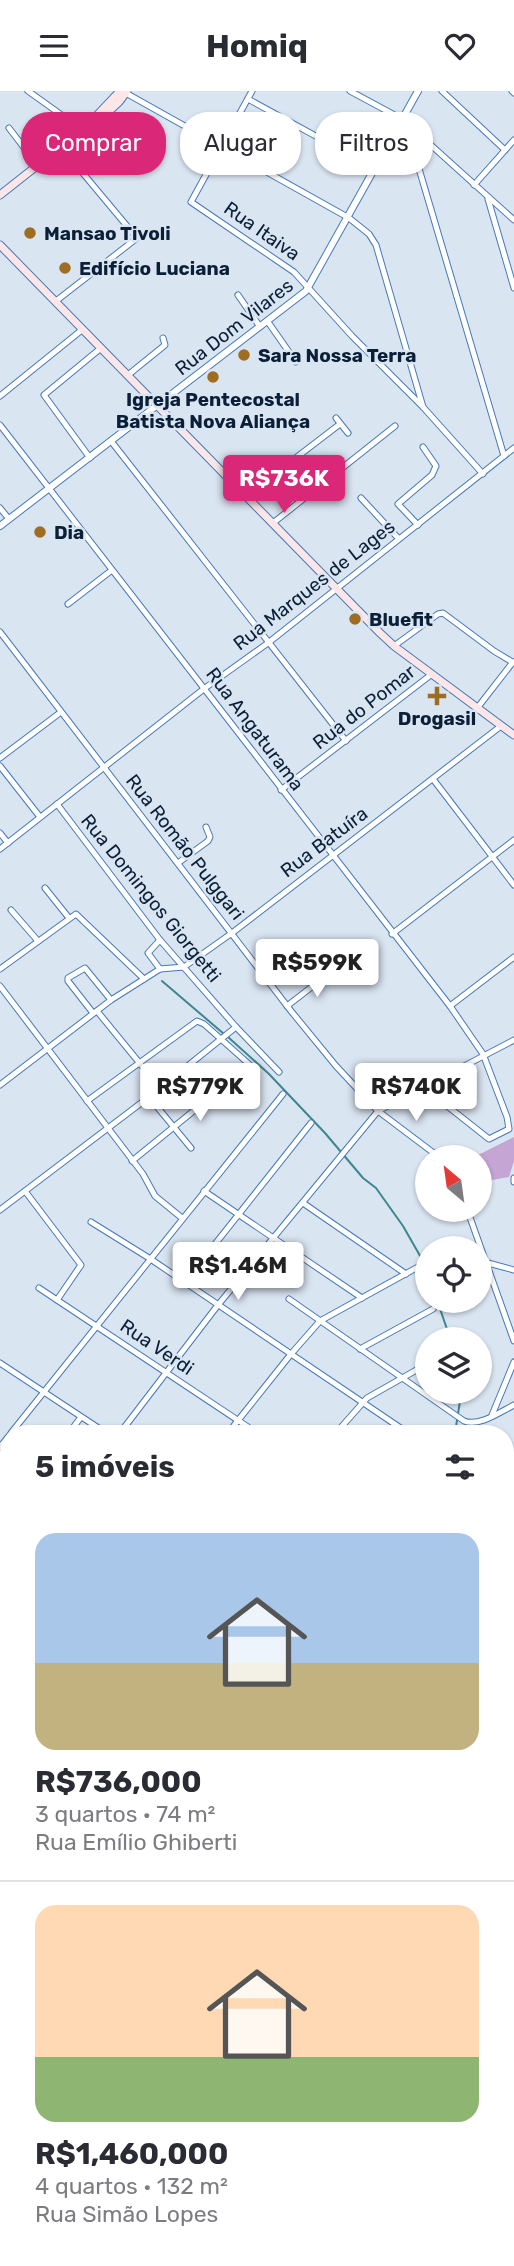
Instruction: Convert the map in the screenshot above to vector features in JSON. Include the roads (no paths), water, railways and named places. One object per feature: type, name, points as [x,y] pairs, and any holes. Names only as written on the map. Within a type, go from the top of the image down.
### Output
[{"type":"main road","points":[[106,112],[124,92]]},
{"type":"main road","points":[[102,112],[124,92]]},
{"type":"main road","points":[[0,195],[26,175]]},
{"type":"main road","points":[[0,245],[394,646],[513,733]]},
{"type":"street","points":[[29,91],[58,112]]},
{"type":"street","points":[[241,112],[252,91]]},
{"type":"street","points":[[350,91],[386,112]]},
{"type":"street","name":"Rua Dom Vilares","points":[[406,112],[418,91]]},
{"type":"street","points":[[442,91],[505,149]]},
{"type":"street","points":[[124,92],[180,123]]},
{"type":"street","points":[[248,99],[315,136]]},
{"type":"street","points":[[9,128],[21,142]]},
{"type":"street","points":[[474,184],[514,140]]},
{"type":"street","points":[[433,149],[514,220]]},
{"type":"street","points":[[55,301],[137,239],[84,175]]},
{"type":"street","name":"Rua Itaiva","points":[[206,175],[191,202],[280,261],[309,288],[483,474]]},
{"type":"street","points":[[273,175],[349,218],[369,235],[376,245],[423,407]]},
{"type":"street","name":"Rua Dom Vilares","points":[[0,526],[309,288],[373,175]]},
{"type":"street","points":[[421,175],[504,456]]},
{"type":"street","points":[[487,196],[514,288]]},
{"type":"street","points":[[238,295],[260,327]]},
{"type":"street","points":[[268,322],[296,362]]},
{"type":"street","points":[[0,396],[83,329]]},
{"type":"street","points":[[128,375],[165,345],[163,338]]},
{"type":"street","points":[[90,458],[44,395],[101,348]]},
{"type":"street","points":[[246,496],[338,421],[348,433]]},
{"type":"street","name":"Rua Angaturama","points":[[0,425],[450,1006],[483,1054],[509,1129],[489,1139],[422,1086]]},
{"type":"street","points":[[272,523],[395,426]]},
{"type":"street","points":[[111,441],[346,741]]},
{"type":"street","points":[[418,525],[398,504],[432,475],[436,466],[423,447]]},
{"type":"street","name":"Rua Marques de Lages","points":[[0,849],[205,688],[268,643],[514,448]]},
{"type":"street","points":[[361,499],[399,539]]},
{"type":"street","points":[[0,508],[9,519]]},
{"type":"street","points":[[68,604],[112,570]]},
{"type":"street","points":[[394,646],[443,613],[513,662],[478,708]]},
{"type":"street","name":"Rua Romão Pulggari","points":[[0,632],[336,1066],[378,1111],[423,1145]]},
{"type":"street","name":"Rua do Pomar","points":[[281,790],[432,674]]},
{"type":"street","points":[[0,758],[61,712]]},
{"type":"street","name":"Rua Batuíra","points":[[184,967],[501,726]]},
{"type":"street","points":[[0,766],[40,817]]},
{"type":"street","points":[[433,779],[514,885]]},
{"type":"street","name":"Rua Domingos Giorgetti","points":[[57,804],[160,940],[279,1072]]},
{"type":"street","points":[[178,863],[208,841],[210,837],[206,827]]},
{"type":"street","points":[[0,833],[8,843]]},
{"type":"street","points":[[393,934],[514,840]]},
{"type":"street","points":[[45,888],[71,916]]},
{"type":"street","points":[[11,910],[38,941]]},
{"type":"street","points":[[0,969],[71,916],[78,915],[144,979]]},
{"type":"street","points":[[160,940],[148,954],[160,969]]},
{"type":"street","points":[[450,1006],[514,957]]},
{"type":"street","points":[[0,1085],[111,1000],[160,969],[184,967]]},
{"type":"street","points":[[111,1000],[85,968],[68,978],[160,1088]]},
{"type":"street","points":[[287,1006],[331,972]]},
{"type":"street","points":[[0,986],[143,1174],[155,1196],[182,1217]]},
{"type":"street","points":[[87,1101],[193,1023],[200,1021],[250,1065],[132,1161]]},
{"type":"street","points":[[1,1208],[149,1097],[236,1027]]},
{"type":"street","points":[[126,1425],[218,1305],[378,1111],[514,1039]]},
{"type":"street","points":[[18,1425],[283,1094]]},
{"type":"street","points":[[149,1097],[191,1148]]},
{"type":"street","points":[[185,1282],[312,1123]]},
{"type":"street","points":[[25,1191],[81,1265],[57,1300]]},
{"type":"street","points":[[204,1191],[362,1298]]},
{"type":"street","points":[[303,1203],[406,1274]]},
{"type":"street","points":[[91,1221],[396,1425]]},
{"type":"street","points":[[492,1264],[514,1270]]},
{"type":"street","points":[[235,1425],[320,1321],[415,1269]]},
{"type":"street","points":[[492,1275],[514,1341]]},
{"type":"street","name":"Rua Verdi","points":[[39,1288],[244,1425]]},
{"type":"street","points":[[289,1299],[466,1422],[478,1422],[514,1405]]},
{"type":"street","points":[[360,1349],[426,1313]]},
{"type":"street","points":[[492,1415],[514,1362]]},
{"type":"street","points":[[0,1363],[94,1425]]},
{"type":"street","points":[[342,1425],[361,1402],[415,1370]]},
{"type":"street","points":[[75,1425],[81,1417]]},
{"type":"waterway","points":[[162,981],[224,1034]]},
{"type":"waterway","points":[[228,1037],[269,1074],[363,1178],[376,1188],[415,1247]]},
{"type":"waterway","points":[[441,1313],[446,1327]]},
{"type":"waterway","points":[[456,1425],[460,1404]]},
{"type":"place","name":"Mansao Tivoli","points":[[30,233]]},
{"type":"place","name":"Edifício Luciana","points":[[65,268]]},
{"type":"place","name":"Sara Nossa Terra","points":[[244,355]]},
{"type":"place","name":"Igreja Pentecostal Batista Nova Aliança","points":[[213,377]]},
{"type":"place","name":"Dia","points":[[40,532]]},
{"type":"place","name":"Bluefit","points":[[355,619]]},
{"type":"place","name":"Drogasil","points":[[437,696]]}]
